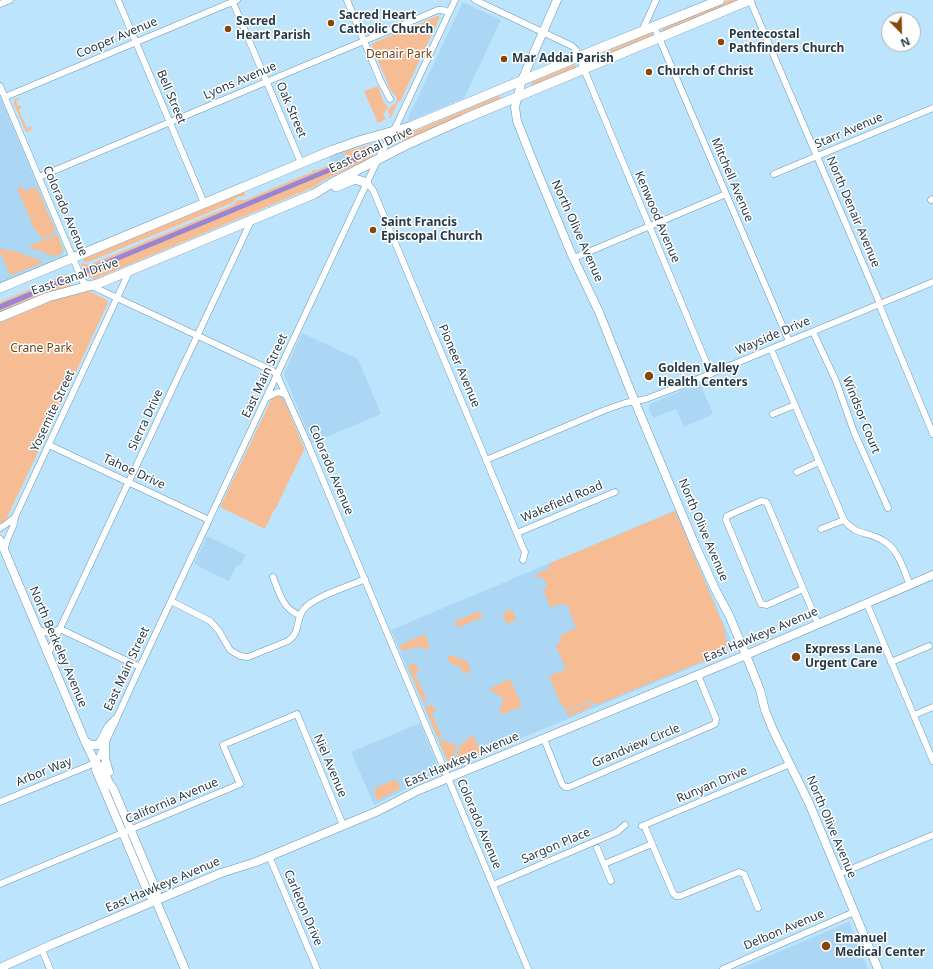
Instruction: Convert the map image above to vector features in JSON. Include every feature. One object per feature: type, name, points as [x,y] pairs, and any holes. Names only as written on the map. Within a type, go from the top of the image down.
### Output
[{"type":"main road","name":"East Canal Drive","points":[[0,288],[301,163],[349,144],[412,126],[642,30],[720,0]]},
{"type":"main road","name":"East Canal Drive","points":[[0,317],[48,297],[90,286],[314,194],[378,159],[464,119],[750,0]]},
{"type":"main road","points":[[314,194],[355,179],[367,183]]},
{"type":"street","points":[[0,4],[10,0]]},
{"type":"street","name":"Bell Street","points":[[118,0],[204,203]]},
{"type":"street","points":[[347,0],[386,93],[390,99]]},
{"type":"street","name":"East Main Street","points":[[95,762],[105,744],[378,159],[393,131],[455,0]]},
{"type":"street","name":"Kenwood Avenue","points":[[475,0],[572,46],[578,57],[711,374]]},
{"type":"street","name":"North Olive Avenue","points":[[557,0],[522,80],[517,97],[515,110],[520,129],[574,258],[597,306],[635,402],[695,545],[727,611],[746,655],[760,690],[769,720],[839,874],[878,969]]},
{"type":"street","points":[[642,30],[656,0]]},
{"type":"street","name":"North Denair Avenue","points":[[750,0],[880,304],[933,434]]},
{"type":"street","name":"Cooper Avenue","points":[[5,97],[234,1]]},
{"type":"street","name":"Oak Street","points":[[234,1],[301,163]]},
{"type":"street","name":"Lyons Avenue","points":[[39,177],[439,10],[449,12]]},
{"type":"street","name":"Mitchell Avenue","points":[[654,26],[789,341]]},
{"type":"street","name":"Colorado Avenue","points":[[0,86],[81,280],[90,286],[273,371],[277,375],[365,580],[528,969]]},
{"type":"street","name":"Starr Avenue","points":[[774,174],[933,108]]},
{"type":"street","name":"Pioneer Avenue","points":[[367,183],[372,190],[525,552],[523,560]]},
{"type":"street","points":[[574,258],[726,194]]},
{"type":"street","name":"Sierra Drive","points":[[48,654],[252,220]]},
{"type":"street","name":"Yosemite Street","points":[[5,552],[7,538],[16,517],[130,270]]},
{"type":"street","name":"Wayside Drive","points":[[486,460],[596,413],[625,403],[646,399],[711,374],[933,282]]},
{"type":"street","name":"Windsor Court","points":[[813,332],[836,381],[854,432],[888,508]]},
{"type":"street","points":[[771,349],[844,520],[853,529],[882,539],[892,547],[910,585]]},
{"type":"street","points":[[266,399],[271,394],[276,392],[281,392],[286,395]]},
{"type":"street","points":[[773,414],[795,405]]},
{"type":"street","name":"Tahoe Drive","points":[[49,445],[209,520]]},
{"type":"street","points":[[797,472],[819,462]]},
{"type":"street","name":"Wakefield Road","points":[[517,533],[614,492]]},
{"type":"street","points":[[803,589],[767,605],[763,605],[760,602],[726,517],[761,501],[765,501],[767,503],[818,624]]},
{"type":"street","points":[[0,528],[16,517]]},
{"type":"street","points":[[821,529],[844,520]]},
{"type":"street","name":"North Berkeley Avenue","points":[[0,540],[95,762],[96,770],[127,831]]},
{"type":"street","name":"East Hawkeye Avenue","points":[[0,968],[221,873],[269,856],[381,810],[416,792],[746,655],[933,575]]},
{"type":"street","points":[[273,577],[284,604],[291,611],[300,615]]},
{"type":"street","points":[[171,601],[210,621],[217,629],[230,650],[238,656],[244,657],[251,656],[290,639],[296,632],[300,615],[305,607],[314,601],[365,580]]},
{"type":"street","points":[[867,604],[933,761]]},
{"type":"street","points":[[38,630],[48,633],[60,629],[140,667]]},
{"type":"street","points":[[891,662],[929,646]]},
{"type":"street","name":"Grandview Circle","points":[[544,739],[562,784],[565,787],[569,787],[715,724],[716,719],[698,675]]},
{"type":"street","points":[[914,715],[933,707]]},
{"type":"street","name":"Niel Avenue","points":[[297,714],[343,825]]},
{"type":"street","name":"California Avenue","points":[[0,884],[240,784],[223,745],[297,714]]},
{"type":"street","points":[[84,739],[91,745],[98,745],[109,726],[115,720]]},
{"type":"street","points":[[105,744],[106,763],[113,788]]},
{"type":"street","name":"North Berkeley Avenue","points":[[95,762],[103,767],[113,788],[149,895],[156,901],[185,969]]},
{"type":"street","name":"Arbor Way","points":[[0,802],[95,762]]},
{"type":"street","name":"Runyan Drive","points":[[652,844],[643,825],[790,764]]},
{"type":"street","name":"Sargon Place","points":[[493,885],[617,832],[625,825]]},
{"type":"street","points":[[839,874],[933,835]]},
{"type":"street","points":[[604,864],[652,844],[673,893],[676,896],[680,896],[738,872],[743,873],[758,908]]},
{"type":"street","points":[[597,848],[611,881]]},
{"type":"street","name":"Carleton Drive","points":[[269,856],[317,969]]},
{"type":"street","name":"Delbon Avenue","points":[[723,969],[854,912]]},
{"type":"street","points":[[42,950],[50,969]]},
{"type":"shaded area","points":[[463,2],[501,20],[464,98],[409,121],[408,118]]},
{"type":"shaded area","points":[[0,96],[65,251],[62,256],[0,282]]},
{"type":"shaded area","points":[[344,152],[346,159],[332,165],[329,157]]},
{"type":"shaded area","points":[[366,152],[369,156],[86,274],[84,272],[85,269]]},
{"type":"shaded area","points":[[63,278],[66,279],[66,282],[0,310],[0,304]]},
{"type":"shaded area","points":[[302,333],[358,359],[381,414],[312,443],[284,374]]},
{"type":"shaded area","points":[[700,383],[713,414],[684,427],[676,409],[654,418],[650,413],[649,407],[652,403]]},
{"type":"shaded area","points":[[676,510],[732,644],[733,647],[731,651],[454,766],[448,765],[391,630]]},
{"type":"shaded area","points":[[207,536],[246,555],[240,566],[237,565],[229,581],[194,564]]},
{"type":"shaded area","points":[[420,723],[438,767],[438,773],[374,805],[351,752]]},
{"type":"shaded area","name":"Emanuel Medical Center","points":[[849,922],[868,969],[739,969]]},
{"type":"green space","points":[[729,0],[742,0],[663,32],[662,31],[663,28]]},
{"type":"green space","name":"Denair Park","points":[[439,16],[439,19],[400,102],[398,102],[391,117],[388,118],[390,115],[387,109],[385,110],[386,112],[383,113],[386,119],[378,123],[364,91],[378,86],[384,103],[388,106],[387,108],[390,109],[391,106],[396,103],[397,98],[390,89],[371,44]]},
{"type":"green space","points":[[652,33],[653,36],[585,63],[586,60]]},
{"type":"green space","points":[[573,65],[576,66],[576,68],[532,87],[532,82]]},
{"type":"green space","points":[[498,96],[500,99],[469,111],[429,132],[397,141],[398,138]]},
{"type":"green space","points":[[21,98],[16,101],[18,106],[22,105],[19,111],[27,128],[28,129],[30,126],[32,128],[27,132],[14,104],[14,100]]},
{"type":"green space","points":[[374,144],[377,145],[372,157],[322,181],[314,187],[95,279],[85,275],[81,265],[82,263],[89,265],[233,205],[238,200],[245,200],[312,172],[314,169],[315,171],[346,158],[344,152],[329,157],[330,155]],"holes":[[[366,152],[368,156],[87,273],[84,271],[85,269]]]},
{"type":"green space","points":[[22,186],[24,191],[36,187],[56,232],[41,239],[37,230],[35,231],[17,188]]},
{"type":"green space","points":[[244,191],[246,196],[237,197],[232,203],[88,262],[83,261],[84,258]]},
{"type":"green space","points":[[57,234],[63,249],[60,255],[53,256],[41,252],[42,251],[39,249],[38,251],[30,248],[29,246]]},
{"type":"green space","points":[[0,248],[10,251],[12,250],[42,261],[42,263],[10,275],[0,252]]},
{"type":"green space","points":[[66,274],[71,288],[0,313],[0,310],[65,282],[66,280],[63,278],[0,304],[0,302]]},
{"type":"green space","name":"Crane Park","points":[[89,291],[107,300],[108,303],[47,434],[36,434],[35,441],[38,441],[37,444],[40,448],[4,524],[1,525],[0,322],[51,301]]},
{"type":"green space","points":[[275,396],[282,397],[284,400],[305,450],[265,529],[220,507],[271,400]]},
{"type":"green space","points":[[675,511],[726,632],[724,635],[727,642],[726,652],[596,705],[595,703],[592,704],[591,701],[566,711],[559,700],[549,676],[566,669],[556,646],[560,641],[561,635],[576,628],[567,604],[563,605],[562,603],[551,608],[543,590],[548,588],[543,577],[538,579],[536,574],[550,568],[548,564]]},
{"type":"green space","points":[[512,609],[516,620],[507,624],[502,613]]},
{"type":"green space","points":[[480,611],[483,617],[457,628],[455,621]]},
{"type":"green space","points":[[425,634],[430,650],[417,647],[402,651],[400,645]]},
{"type":"green space","points":[[451,655],[467,661],[471,671],[463,674],[461,668],[450,663],[447,657]]},
{"type":"green space","points":[[414,663],[416,664],[419,672],[415,674],[427,700],[422,701],[408,666]]},
{"type":"green space","points":[[510,679],[522,706],[501,715],[500,711],[503,698],[491,691],[490,688]]},
{"type":"green space","points":[[589,703],[592,707],[570,716],[566,712]]},
{"type":"green space","points":[[427,705],[433,706],[436,711],[432,713],[442,737],[438,738],[425,708]]},
{"type":"green space","points":[[473,735],[477,744],[484,752],[454,765],[452,764],[460,745]]},
{"type":"green space","points":[[442,740],[456,745],[455,753],[450,763],[448,762],[439,741]]},
{"type":"green space","points":[[396,779],[401,788],[377,801],[374,792],[376,789],[375,788]]},
{"type":"place","name":"Sacred Heart Catholic Church","points":[[331,23]]},
{"type":"place","name":"Sacred Heart Parish","points":[[228,29]]},
{"type":"place","name":"Pentecostal Pathfinders Church","points":[[721,42]]},
{"type":"place","name":"Mar Addai Parish","points":[[504,59]]},
{"type":"place","name":"Church of Christ","points":[[649,72]]},
{"type":"place","name":"Saint Francis Episcopal Church","points":[[373,230]]},
{"type":"place","name":"Golden Valley Health Centers","points":[[649,376]]},
{"type":"place","name":"Express Lane Urgent Care","points":[[796,657]]},
{"type":"place","name":"Emanuel Medical Center","points":[[826,946]]}]
